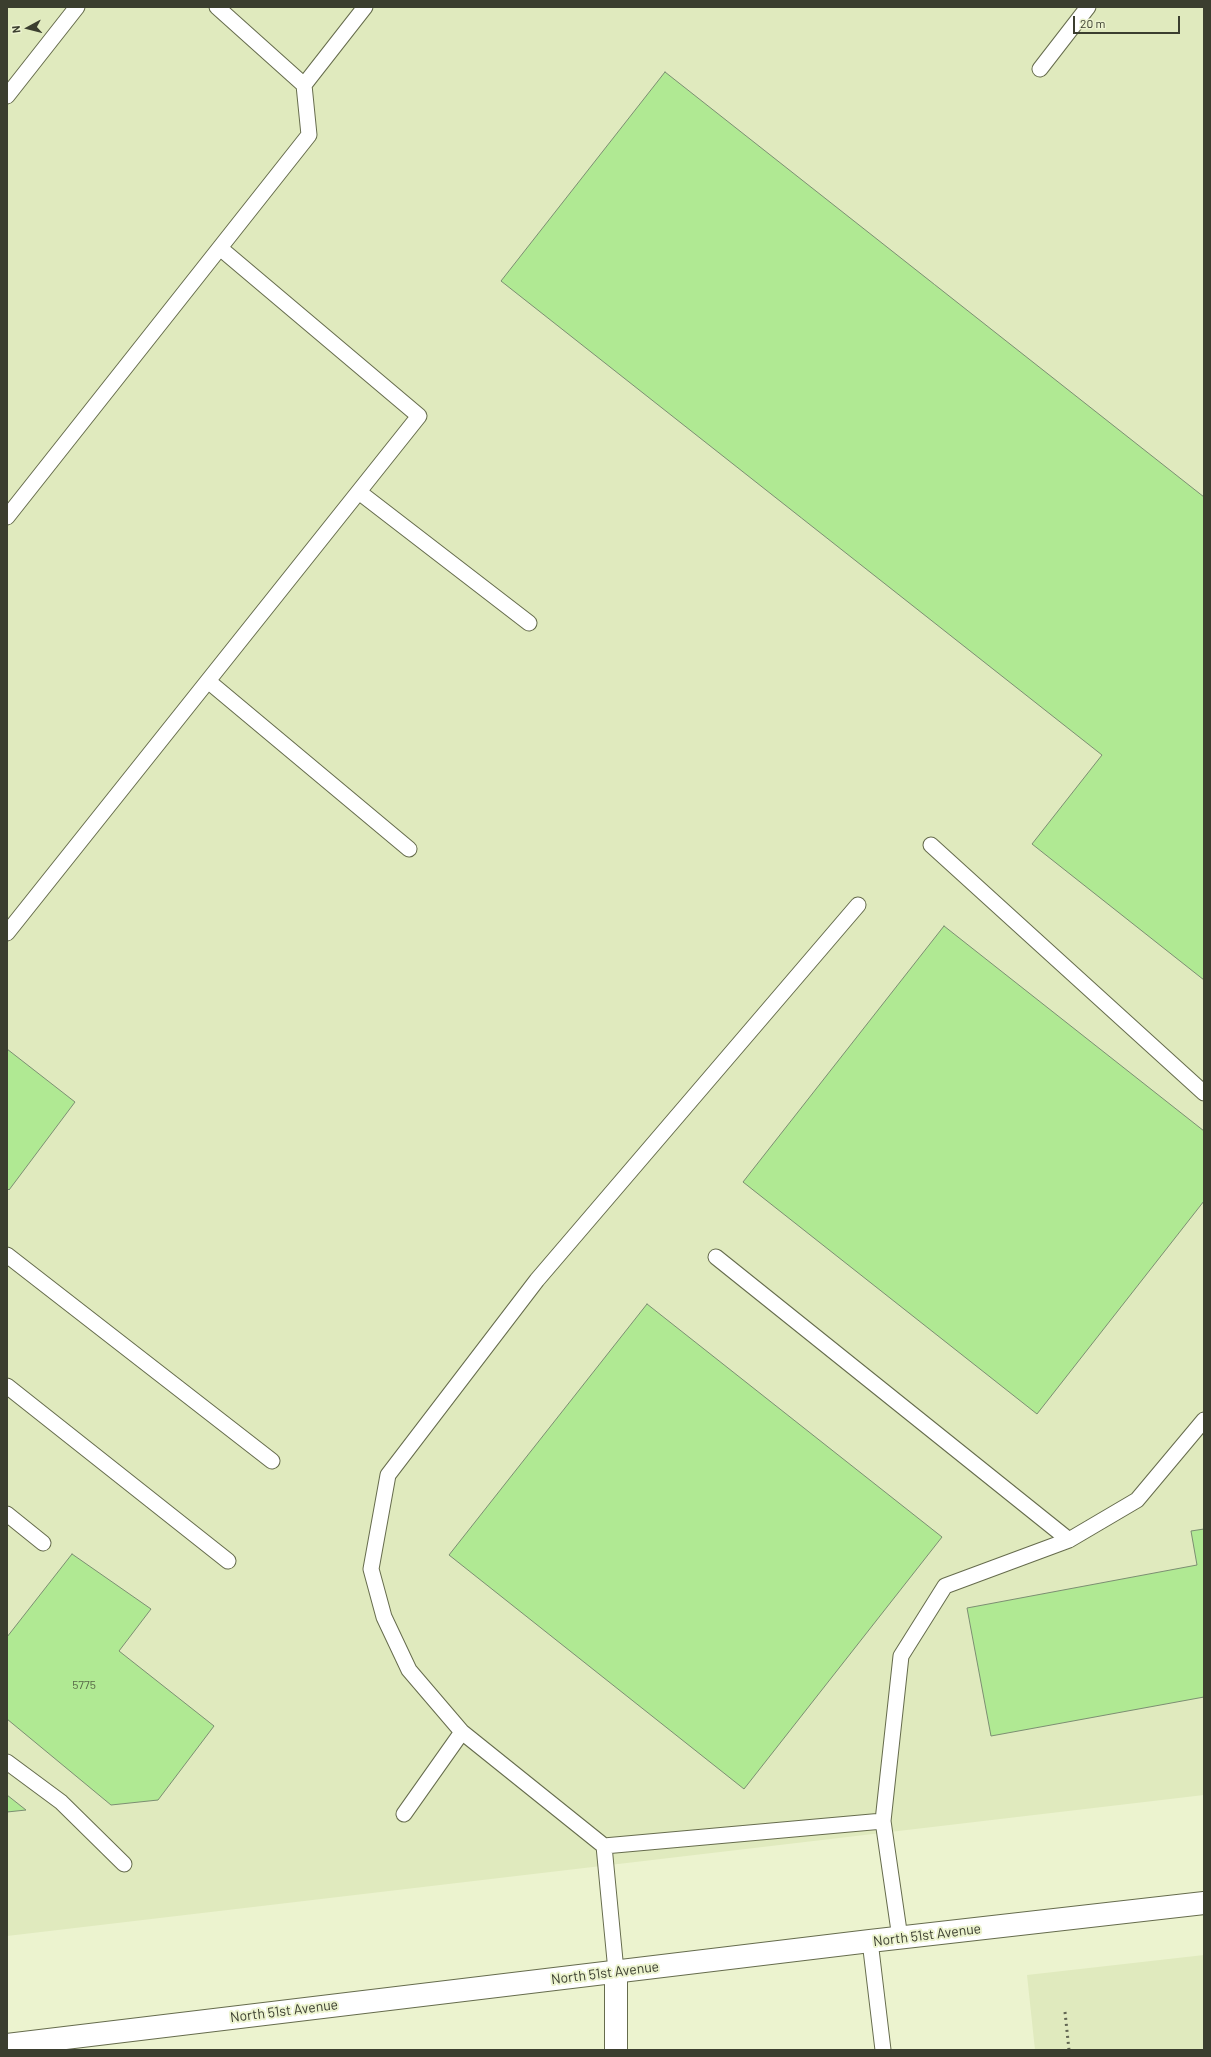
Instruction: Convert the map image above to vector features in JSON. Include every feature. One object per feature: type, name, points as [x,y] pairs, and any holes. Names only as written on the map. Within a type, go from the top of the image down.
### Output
[{"type":"main road","name":"North 51st Avenue","points":[[7,2045],[616,1971],[1204,1903]]},
{"type":"main road","points":[[616,1971],[616,2050]]},
{"type":"lane","points":[[7,96],[77,7]]},
{"type":"lane","points":[[7,517],[309,135],[304,86],[217,7]]},
{"type":"lane","points":[[304,86],[365,7]]},
{"type":"lane","points":[[1040,69],[1088,7]]},
{"type":"lane","points":[[7,932],[419,416],[220,248]]},
{"type":"lane","points":[[359,492],[529,623]]},
{"type":"lane","points":[[208,681],[409,849]]},
{"type":"lane","points":[[931,845],[1204,1093]]},
{"type":"lane","points":[[858,905],[537,1280],[388,1475],[371,1569],[384,1618],[409,1670],[462,1732],[604,1846],[883,1821]]},
{"type":"lane","points":[[7,1255],[272,1461]]},
{"type":"lane","points":[[716,1258],[1069,1540]]},
{"type":"lane","points":[[7,1386],[228,1561]]},
{"type":"lane","points":[[900,1938],[883,1821],[900,1656],[945,1586],[1069,1540],[1137,1500],[1204,1420]]},
{"type":"lane","points":[[7,1514],[43,1543]]},
{"type":"lane","points":[[404,1814],[462,1732]]},
{"type":"lane","points":[[7,1762],[61,1802],[124,1864]]},
{"type":"lane","points":[[604,1846],[616,1971]]},
{"type":"lane","points":[[870,1941],[883,2050]]},
{"type":"shaded area","points":[[7,7],[1204,7],[1204,1795],[7,1936]]},
{"type":"shaded area","points":[[1204,1955],[1204,2050],[1035,2050],[1027,1975]]},
{"type":"building","points":[[665,72],[1204,497],[1204,980],[1032,844],[1102,755],[501,281]]},
{"type":"building","points":[[944,926],[1204,1131],[1204,1201],[1037,1414],[743,1182]]},
{"type":"building","points":[[7,1049],[75,1102],[9,1190],[7,1188]]},
{"type":"building","points":[[647,1304],[942,1537],[744,1789],[449,1555]]},
{"type":"building","points":[[1204,1529],[1204,1697],[991,1736],[967,1608],[1197,1565],[1191,1531]]},
{"type":"building","points":[[72,1554],[151,1609],[119,1651],[214,1726],[158,1800],[111,1805],[7,1719],[7,1637]]},
{"type":"building","points":[[7,1795],[26,1810],[7,1812]]},
{"type":"railway","points":[[1065,2012],[1069,2050]]}]
